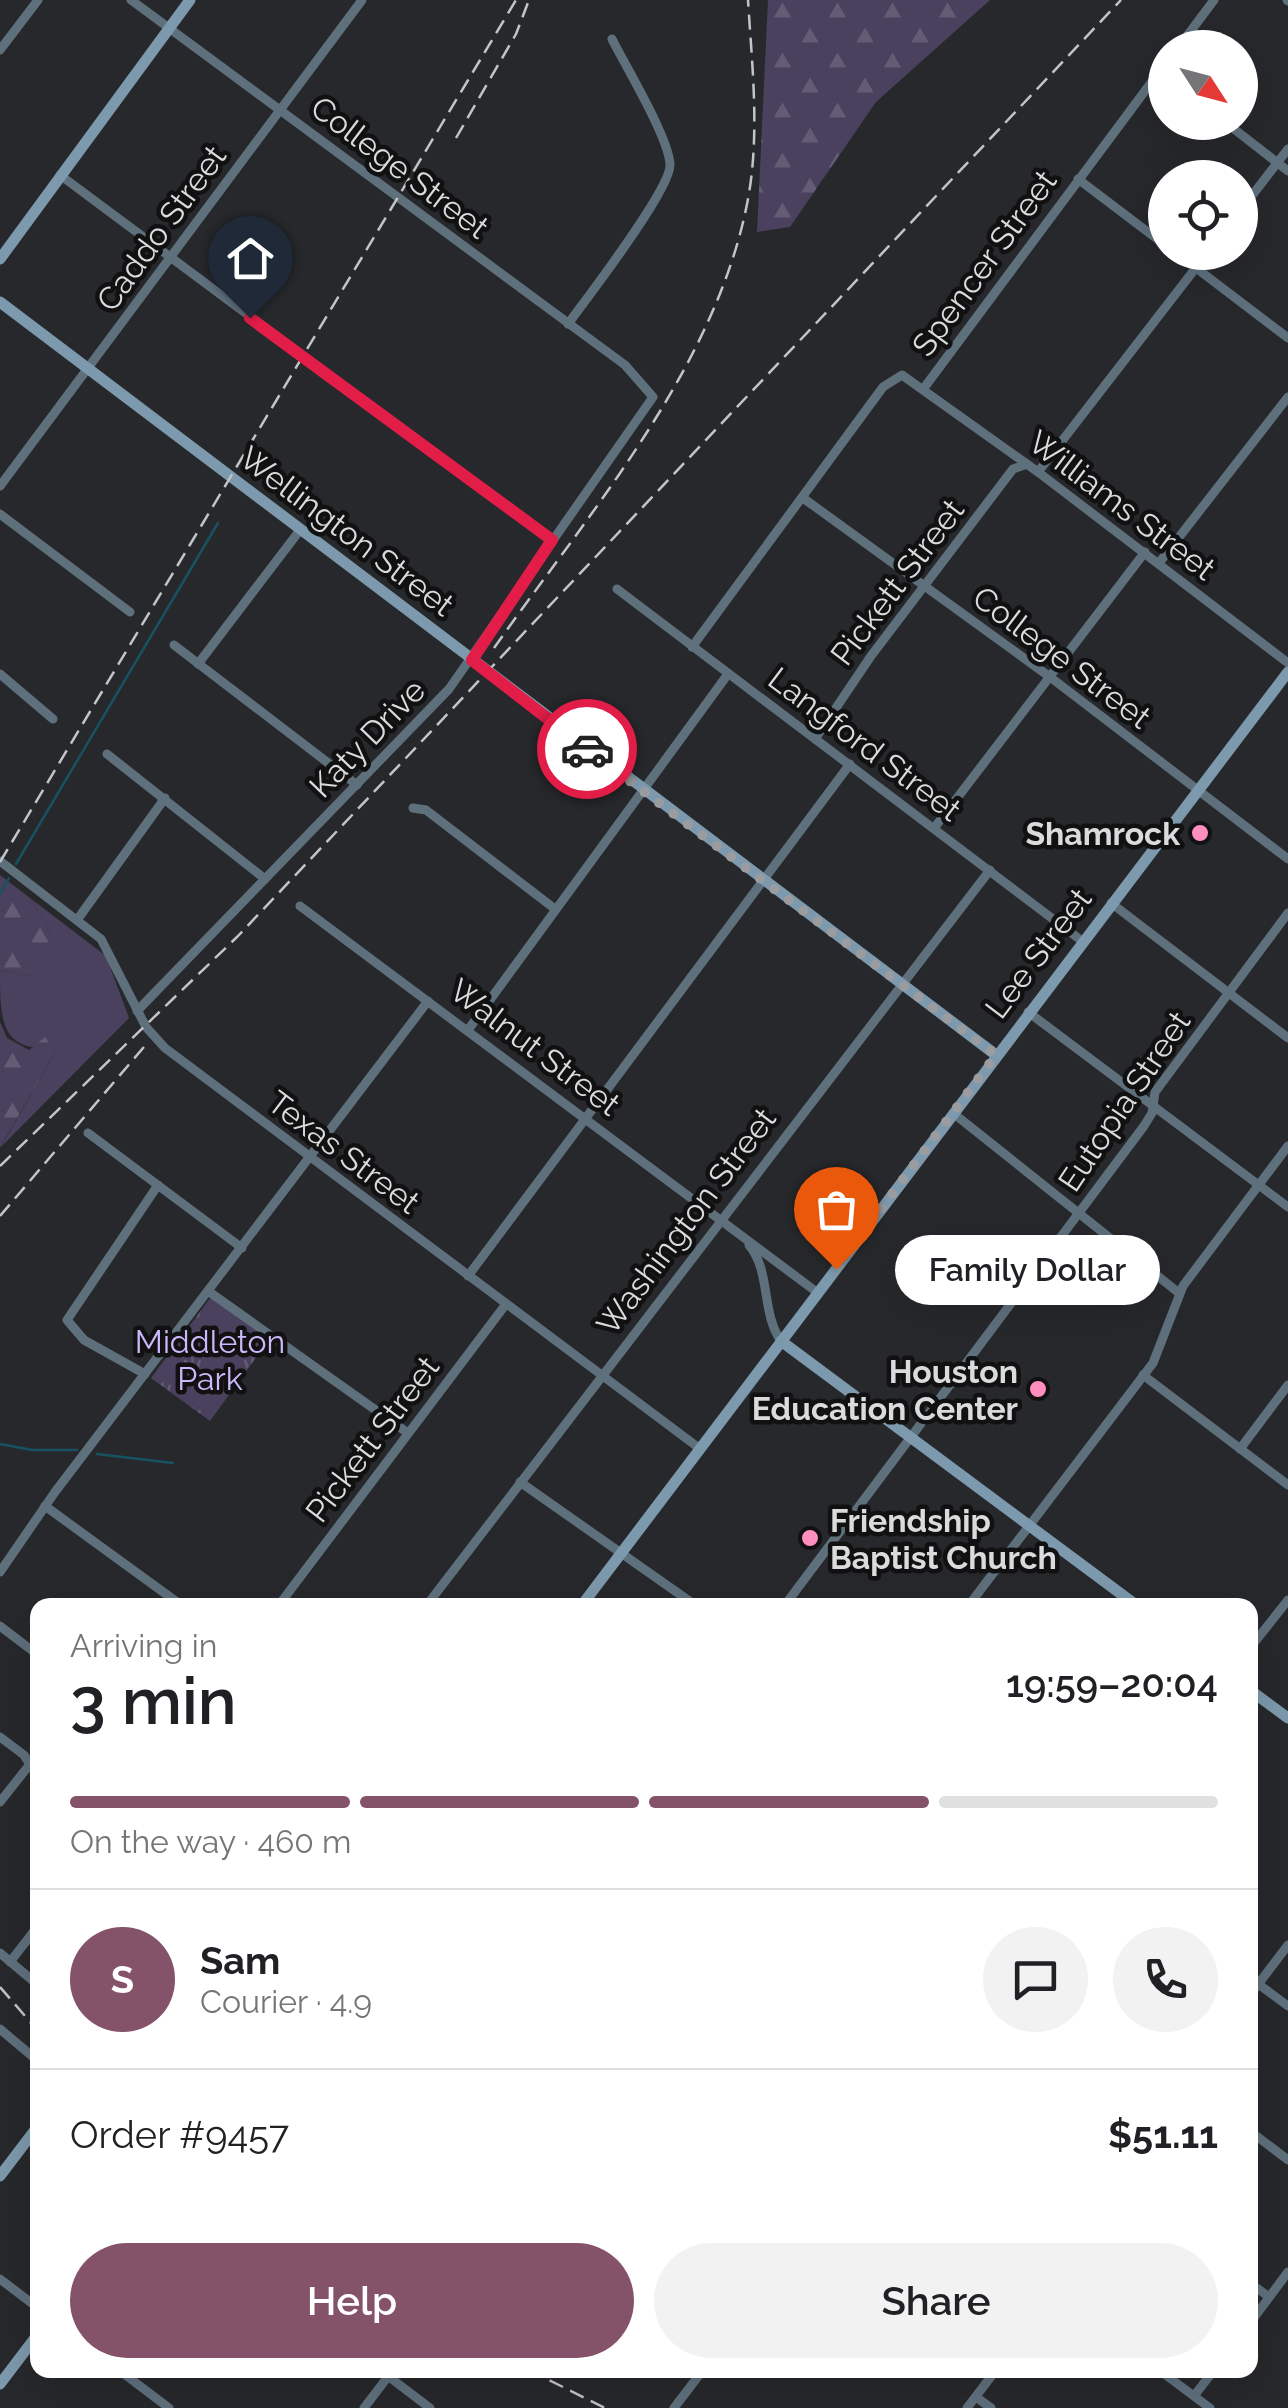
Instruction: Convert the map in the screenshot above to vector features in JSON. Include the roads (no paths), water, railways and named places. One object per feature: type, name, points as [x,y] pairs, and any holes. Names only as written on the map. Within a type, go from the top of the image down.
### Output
[{"type":"street","points":[[0,50],[38,0]]},
{"type":"street","name":"College Street","points":[[131,0],[638,377]]},
{"type":"street","points":[[0,259],[190,0]]},
{"type":"street","name":"Caddo Street","points":[[0,486],[362,0]]},
{"type":"street","points":[[1192,30],[1214,0]]},
{"type":"street","points":[[568,324],[660,194],[670,169],[664,144],[612,38]]},
{"type":"street","name":"Spencer Street","points":[[692,647],[888,382],[902,374],[924,388],[1148,90]]},
{"type":"street","points":[[1249,140],[1288,170]]},
{"type":"street","points":[[1258,188],[1288,149]]},
{"type":"street","points":[[60,175],[552,540]]},
{"type":"street","points":[[1078,179],[1148,232]]},
{"type":"street","points":[[1038,472],[1194,270]]},
{"type":"street","points":[[1199,270],[1288,338]]},
{"type":"street","name":"Wellington Street","points":[[0,302],[996,1055]]},
{"type":"street","name":"Katy Drive","points":[[137,1010],[357,785],[472,660],[653,397],[638,377]]},
{"type":"street","name":"Williams Street","points":[[924,388],[1288,663]]},
{"type":"street","points":[[1159,563],[1288,397]]},
{"type":"street","name":"Pickett Street","points":[[815,739],[870,656],[1014,470],[1026,464]]},
{"type":"street","name":"College Street","points":[[804,498],[1050,677],[1288,859]]},
{"type":"street","points":[[0,514],[130,612]]},
{"type":"street","points":[[198,664],[300,530]]},
{"type":"street","points":[[935,827],[1145,552]]},
{"type":"street","name":"Langford Street","points":[[617,589],[1082,940]]},
{"type":"street","points":[[174,645],[357,785]]},
{"type":"street","name":"Lee Street","points":[[587,1598],[1288,672]]},
{"type":"street","points":[[0,674],[53,719]]},
{"type":"street","points":[[468,1030],[728,674]]},
{"type":"street","points":[[107,754],[264,879]]},
{"type":"street","points":[[468,1276],[850,764]]},
{"type":"street","points":[[77,920],[164,798]]},
{"type":"street","points":[[413,808],[426,810],[555,909]]},
{"type":"street","name":"Texas Street","points":[[0,861],[77,920],[113,956],[152,1037],[165,1048],[698,1448]]},
{"type":"street","name":"Washington Street","points":[[431,1598],[990,870]]},
{"type":"street","points":[[1111,903],[1288,1038]]},
{"type":"street","name":"Walnut Street","points":[[300,906],[818,1293]]},
{"type":"street","name":"Eutopia Street","points":[[790,1598],[1144,1126],[1154,1106],[1155,1092],[1288,913]]},
{"type":"street","points":[[0,1572],[144,1374],[428,1002]]},
{"type":"street","points":[[1028,1012],[1288,1207]]},
{"type":"street","points":[[953,1113],[1179,1293]]},
{"type":"street","points":[[88,1132],[242,1248]]},
{"type":"street","points":[[974,1598],[1143,1376],[1157,1352],[1179,1293],[1288,1146]]},
{"type":"street","points":[[144,1374],[84,1340],[67,1320],[158,1185]]},
{"type":"street","name":"Walnut Street","points":[[736,1232],[759,1262],[771,1319],[781,1340]]},
{"type":"street","points":[[208,1291],[408,1433]]},
{"type":"street","name":"Pickett Street","points":[[284,1598],[506,1304]]},
{"type":"street","points":[[781,1340],[1127,1598]]},
{"type":"street","points":[[1143,1376],[1288,1485]]},
{"type":"street","points":[[1240,1448],[1288,1384]]},
{"type":"street","points":[[520,1482],[685,1598]]},
{"type":"street","points":[[45,1506],[171,1598]]},
{"type":"street","points":[[1258,1638],[1288,1600]]},
{"type":"street","points":[[0,1626],[30,1649]]},
{"type":"street","points":[[1258,1696],[1288,1718]]},
{"type":"street","points":[[0,1737],[24,1755],[30,1768]]},
{"type":"street","points":[[0,1802],[30,1764]]},
{"type":"street","points":[[10,1962],[30,1936]]},
{"type":"street","points":[[1258,1977],[1288,1945]]},
{"type":"street","points":[[0,1953],[30,1978]]},
{"type":"street","points":[[1258,1984],[1288,2006]]},
{"type":"street","points":[[0,2029],[30,2053]]},
{"type":"street","points":[[0,2176],[30,2137]]},
{"type":"street","points":[[1258,2137],[1288,2160]]},
{"type":"street","points":[[1258,2311],[1288,2272]]},
{"type":"street","points":[[0,2279],[30,2302]]},
{"type":"street","points":[[1258,2289],[1269,2297]]},
{"type":"street","points":[[0,2384],[30,2345]]},
{"type":"street","points":[[130,2378],[169,2408]]},
{"type":"street","points":[[364,2408],[383,2378]]},
{"type":"street","points":[[394,2378],[430,2408]]},
{"type":"street","points":[[674,2408],[697,2378]]},
{"type":"street","points":[[968,2408],[990,2378]]},
{"type":"street","points":[[1170,2378],[1210,2408]]},
{"type":"street","points":[[1194,2396],[1208,2378]]},
{"type":"street","points":[[976,2397],[992,2408]]},
{"type":"waterway","points":[[16,864],[218,523]]},
{"type":"waterway","points":[[0,894],[9,878]]},
{"type":"waterway","points":[[0,1444],[32,1450],[77,1450]]},
{"type":"waterway","points":[[97,1454],[173,1463]]},
{"type":"railway","points":[[0,862],[516,0]]},
{"type":"railway","points":[[456,138],[516,34],[529,0]]},
{"type":"railway","points":[[494,648],[645,435],[709,320],[732,260],[752,174],[754,100],[748,0]]},
{"type":"railway","points":[[0,1166],[238,936],[1121,0]]},
{"type":"railway","points":[[0,1216],[149,1041]]},
{"type":"railway","points":[[0,1987],[30,2022]]},
{"type":"railway","points":[[545,2378],[605,2408]]},
{"type":"place","name":"Shamrock","points":[[1200,833]]},
{"type":"place","name":"Family Dollar","points":[[836,1269]]},
{"type":"place","name":"Houston Education Center","points":[[1038,1389]]},
{"type":"place","name":"Friendship Baptist Church","points":[[810,1538]]},
{"type":"park label","name":"Middleton Park","points":[[210,1360]]}]
